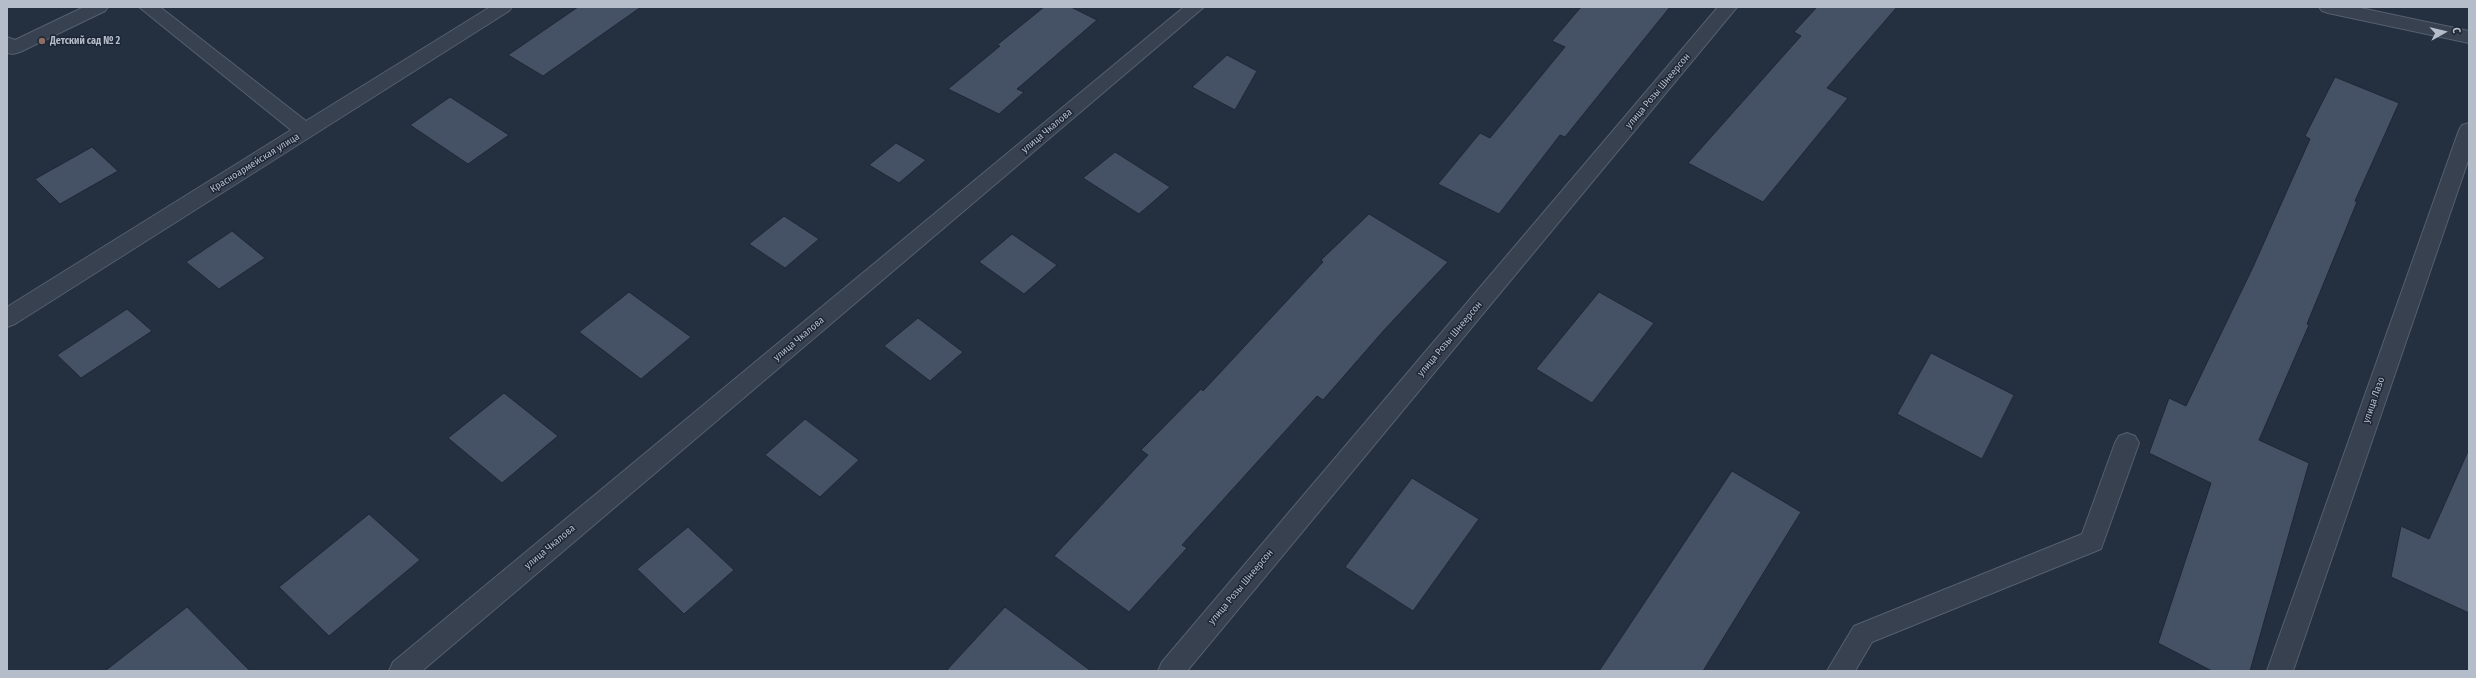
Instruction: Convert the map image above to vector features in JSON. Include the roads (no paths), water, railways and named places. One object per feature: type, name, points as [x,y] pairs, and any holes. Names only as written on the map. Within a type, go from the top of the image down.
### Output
[{"type":"street","points":[[7,43],[13,48],[98,7]]},
{"type":"street","points":[[148,7],[305,131]]},
{"type":"street","name":"Красноармейская улица","points":[[7,318],[504,7]]},
{"type":"street","name":"улица Чкалова","points":[[402,671],[1195,7]]},
{"type":"street","name":"улица Розы Шнеерсон","points":[[1171,671],[1728,7]]},
{"type":"street","points":[[2328,7],[2469,37]]},
{"type":"street","name":"улица Лазо","points":[[2280,671],[2469,130]]},
{"type":"street","points":[[1840,671],[1863,634],[2092,541],[2127,443]]},
{"type":"place","name":"Детский сад № 2","points":[[42,41]]}]
